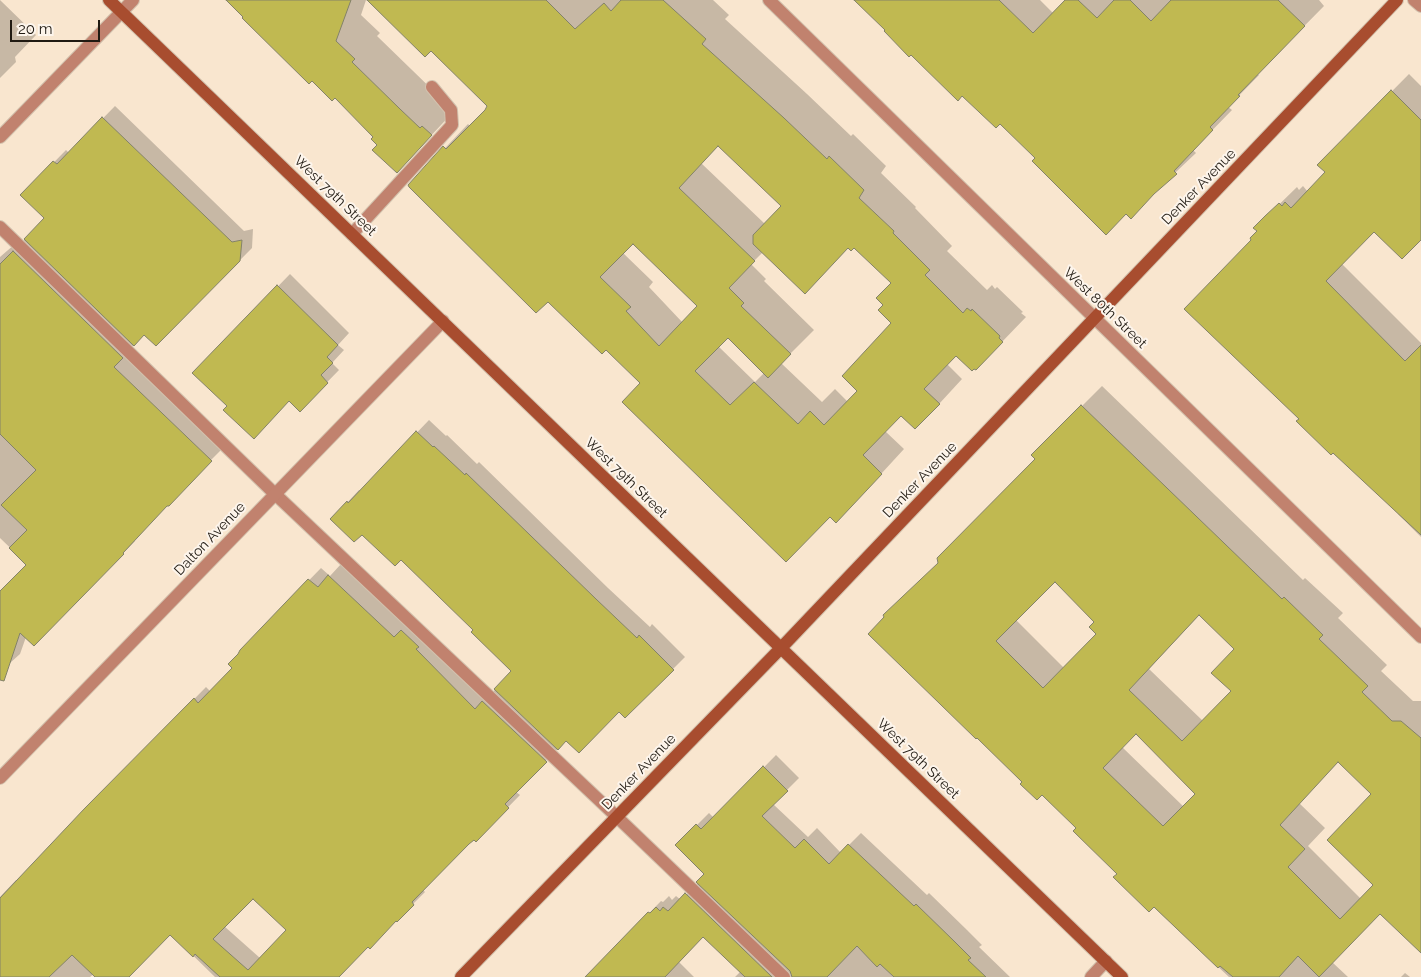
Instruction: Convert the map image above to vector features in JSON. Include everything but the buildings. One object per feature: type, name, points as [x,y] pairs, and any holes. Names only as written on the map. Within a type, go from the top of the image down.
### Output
[{"type":"street","name":"West 79th Street","points":[[109,0],[1122,977]]},
{"type":"street","points":[[0,137],[133,0]]},
{"type":"street","name":"West 80th Street","points":[[768,0],[1421,637]]},
{"type":"street","name":"Denker Avenue","points":[[460,977],[781,648],[1397,0]]},
{"type":"street","points":[[1414,0],[1421,6]]},
{"type":"street","points":[[352,234],[452,125],[451,110],[432,87]]},
{"type":"street","points":[[0,227],[275,494],[617,816],[784,977]]},
{"type":"street","name":"Dalton Avenue","points":[[0,778],[443,321]]},
{"type":"street","points":[[1091,977],[1106,962]]}]
